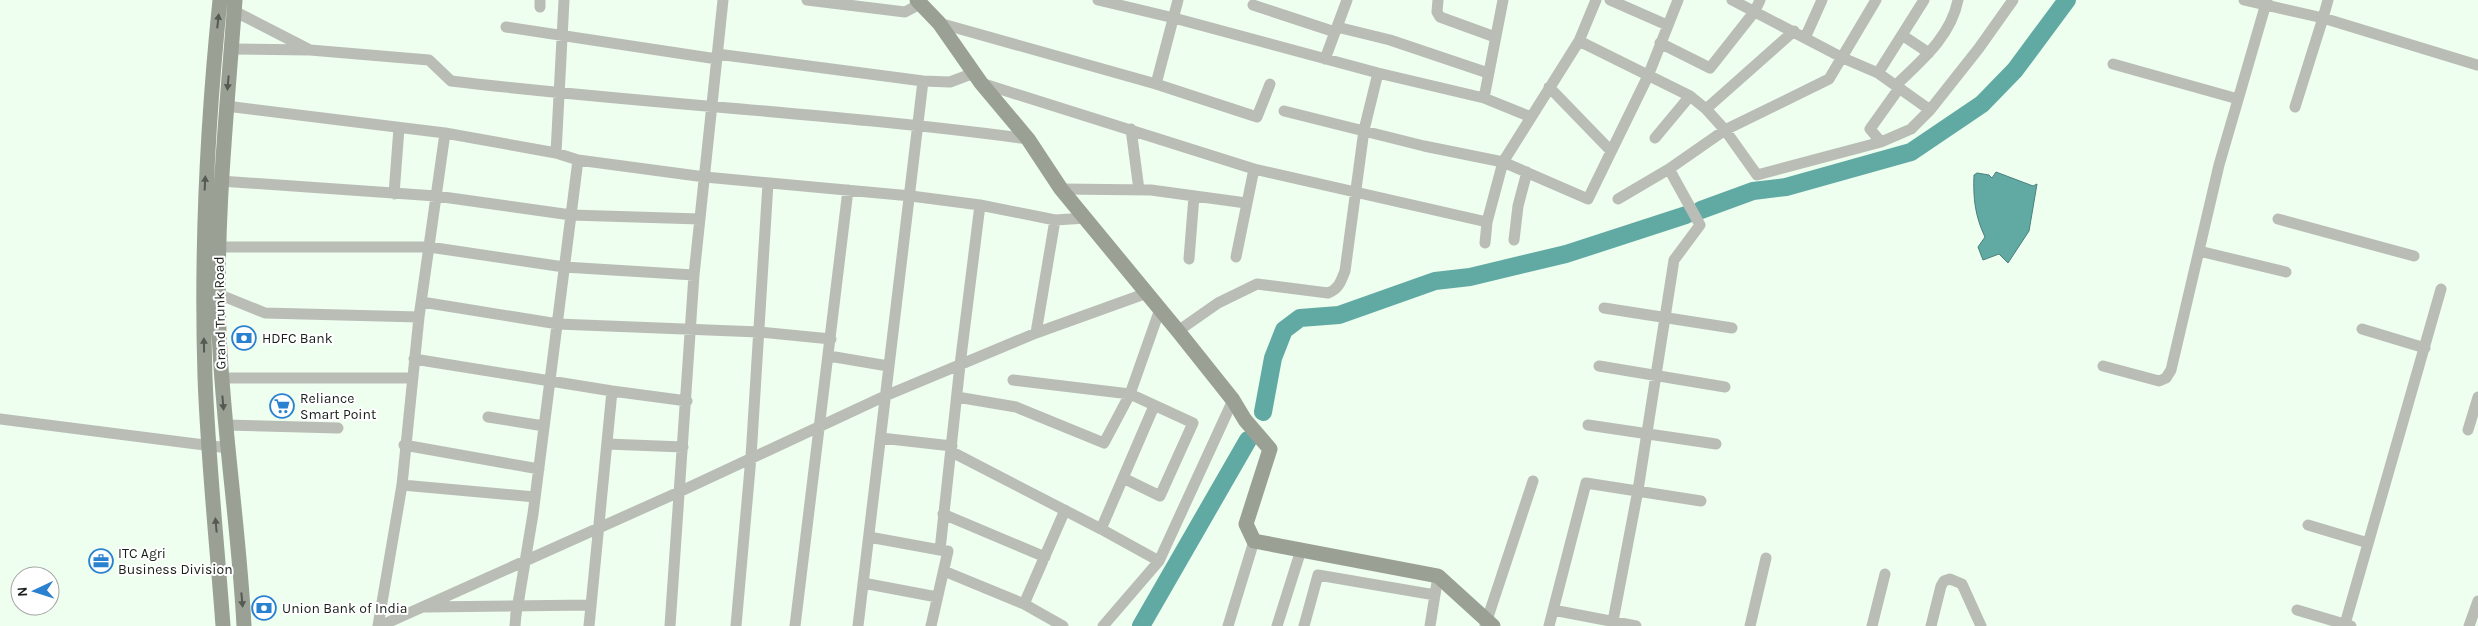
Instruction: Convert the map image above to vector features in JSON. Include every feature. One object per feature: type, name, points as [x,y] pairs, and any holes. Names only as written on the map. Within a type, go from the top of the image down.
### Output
[{"type":"main road","name":"Grand Trunk Road","points":[[220,0],[207,140],[203,290],[210,446],[224,626]]},
{"type":"main road","points":[[919,2],[939,24],[978,78],[1028,139],[1061,189],[1178,331],[1233,400],[1245,420],[1270,449],[1246,524],[1254,541],[1438,576],[1488,624]]},
{"type":"main road","name":"Grand Trunk Road","points":[[235,6],[220,181],[218,294],[221,378],[244,626]]},
{"type":"street","points":[[556,153],[564,0]]},
{"type":"street","points":[[670,626],[687,400],[694,275],[722,0]]},
{"type":"street","points":[[807,0],[905,12],[919,2]]},
{"type":"street","points":[[1098,0],[1121,3],[1378,73],[1484,98],[1531,117]]},
{"type":"street","points":[[1156,84],[1178,0]]},
{"type":"street","points":[[1325,59],[1347,0]]},
{"type":"street","points":[[1438,0],[1437,12],[1440,17],[1496,37]]},
{"type":"street","points":[[1484,98],[1503,0]]},
{"type":"street","points":[[1485,243],[1487,222],[1503,162],[1579,41],[1596,0]]},
{"type":"street","points":[[1610,0],[1667,25]]},
{"type":"street","points":[[1284,111],[1424,146],[1503,162],[1588,199],[1648,76],[1678,0]]},
{"type":"street","points":[[1732,0],[1757,5],[1794,32],[1842,58],[1878,73],[1930,110]]},
{"type":"street","points":[[1805,38],[1822,0]]},
{"type":"street","points":[[1618,198],[1669,169],[1725,130],[1829,79],[1876,0]]},
{"type":"street","points":[[1878,73],[1924,0]]},
{"type":"street","points":[[1881,142],[1870,130],[1898,86],[1929,53],[1954,18],[1958,0]]},
{"type":"street","points":[[1579,41],[1690,96],[1706,109],[1725,130],[1757,175],[1881,142],[1911,129],[1930,110],[1979,48],[2013,0]]},
{"type":"street","points":[[2244,0],[2266,3],[2322,18],[2477,65]]},
{"type":"street","points":[[2296,107],[2328,0]]},
{"type":"street","points":[[2103,366],[2147,380],[2159,381],[2166,378],[2171,370],[2219,165],[2266,3]]},
{"type":"street","points":[[1254,5],[1336,30],[1390,40],[1488,73]]},
{"type":"street","points":[[1660,42],[1710,68],[1757,5]]},
{"type":"street","points":[[235,6],[310,50]]},
{"type":"street","points":[[939,24],[1156,84],[1257,117],[1270,84]]},
{"type":"street","points":[[506,27],[717,56],[923,81],[950,82],[978,78],[1254,169],[1487,222]]},
{"type":"street","points":[[1706,109],[1794,32]]},
{"type":"street","points":[[1902,35],[1929,53]]},
{"type":"street","points":[[231,50],[310,50],[429,60],[451,81],[712,107],[919,124],[1028,139]]},
{"type":"street","points":[[2113,64],[2238,99]]},
{"type":"street","points":[[1178,331],[1218,303],[1258,284],[1328,292],[1335,290],[1340,285],[1344,271],[1364,130],[1378,73]]},
{"type":"street","points":[[858,626],[888,366],[911,196],[923,81]]},
{"type":"street","points":[[1549,87],[1611,151]]},
{"type":"street","points":[[1655,138],[1690,96]]},
{"type":"street","points":[[226,106],[445,133],[556,153],[578,160],[705,177],[911,196],[980,205],[1055,220],[1086,218]]},
{"type":"street","points":[[394,194],[399,128]]},
{"type":"street","points":[[1131,129],[1139,190]]},
{"type":"street","points":[[379,626],[402,485],[404,445],[419,317],[445,133]]},
{"type":"street","points":[[515,626],[539,469],[578,160]]},
{"type":"street","points":[[1236,257],[1254,169]]},
{"type":"street","points":[[1613,621],[1638,490],[1674,260],[1700,225],[1669,169]]},
{"type":"street","points":[[1514,240],[1518,206],[1527,172]]},
{"type":"street","points":[[220,181],[436,196],[572,215],[700,219]]},
{"type":"street","points":[[736,626],[751,457],[768,183]]},
{"type":"street","points":[[1061,189],[1139,190],[1246,203]]},
{"type":"street","points":[[795,626],[848,190]]},
{"type":"street","points":[[1189,259],[1194,196]]},
{"type":"street","points":[[940,550],[980,205]]},
{"type":"street","points":[[2278,219],[2414,256]]},
{"type":"street","points":[[1036,333],[1055,220]]},
{"type":"street","points":[[219,247],[429,247],[564,267],[694,275]]},
{"type":"street","points":[[2199,251],[2286,272]]},
{"type":"street","points":[[2297,610],[2348,625],[2368,543],[2441,289]]},
{"type":"street","points":[[379,626],[526,558],[679,492],[821,424],[885,396],[1036,333],[1147,293]]},
{"type":"street","points":[[218,294],[265,313],[419,317]]},
{"type":"street","points":[[422,302],[558,324],[691,328],[831,339]]},
{"type":"street","points":[[1604,308],[1732,328]]},
{"type":"street","points":[[957,397],[1016,407],[1104,443],[1130,394],[1160,309]]},
{"type":"street","points":[[2362,329],[2425,348]]},
{"type":"street","points":[[829,356],[888,366]]},
{"type":"street","points":[[414,359],[612,391],[687,400]]},
{"type":"street","points":[[1599,366],[1725,387]]},
{"type":"street","points":[[221,378],[412,378]]},
{"type":"street","points":[[1013,380],[1130,394],[1194,423],[1160,496],[1123,478]]},
{"type":"street","points":[[589,626],[612,391]]},
{"type":"street","points":[[2468,430],[2478,397]]},
{"type":"street","points":[[1103,626],[1159,561],[1233,400]]},
{"type":"street","points":[[1101,529],[1154,406]]},
{"type":"street","points":[[488,417],[544,426]]},
{"type":"street","points":[[0,418],[228,448]]},
{"type":"street","points":[[226,425],[338,428]]},
{"type":"street","points":[[1588,425],[1716,444]]},
{"type":"street","points":[[881,438],[952,449],[1159,561]]},
{"type":"street","points":[[607,444],[683,448]]},
{"type":"street","points":[[404,445],[539,469]]},
{"type":"street","points":[[1488,624],[1533,481]]},
{"type":"street","points":[[1548,626],[1586,483],[1702,501]]},
{"type":"street","points":[[402,485],[535,497]]},
{"type":"street","points":[[1024,604],[1065,510]]},
{"type":"street","points":[[943,514],[1045,557]]},
{"type":"street","points":[[2308,525],[2368,543]]},
{"type":"street","points":[[869,537],[948,551],[931,626]]},
{"type":"street","points":[[1228,626],[1254,541]]},
{"type":"street","points":[[1277,626],[1301,550]]},
{"type":"street","points":[[1750,626],[1766,558]]},
{"type":"street","points":[[944,571],[1024,604],[1063,626]]},
{"type":"street","points":[[1872,626],[1885,574]]},
{"type":"street","points":[[1308,626],[1304,626],[1318,575],[1436,595]]},
{"type":"street","points":[[1430,626],[1438,576]]},
{"type":"street","points":[[1931,626],[1941,586],[1944,581],[1950,578],[1962,584],[1981,626]]},
{"type":"street","points":[[863,584],[937,598]]},
{"type":"street","points":[[2470,626],[2478,602]]},
{"type":"street","points":[[421,607],[591,606]]},
{"type":"street","points":[[1553,610],[1636,626]]},
{"type":"water","points":[[1996,172],[2033,186],[2037,184],[2029,231],[2008,263],[1999,254],[1983,260],[1978,247],[1985,237],[1975,207],[1974,175],[1977,173],[1989,175],[1992,178]]},
{"type":"waterway","points":[[1701,210],[1753,191],[1786,187],[1911,152],[1982,104],[2015,70],[2067,0]]},
{"type":"waterway","points":[[1263,412],[1273,358],[1284,330],[1300,318],[1339,315],[1435,281],[1470,277],[1566,254],[1686,215]]},
{"type":"waterway","points":[[1141,626],[1248,440]]},
{"type":"place","name":"HDFC Bank","points":[[244,338]]},
{"type":"place","name":"Reliance Smart Point","points":[[282,406]]},
{"type":"place","name":"ITC Agri Business Division","points":[[101,561]]},
{"type":"place","name":"Union Bank of India","points":[[264,608]]}]
